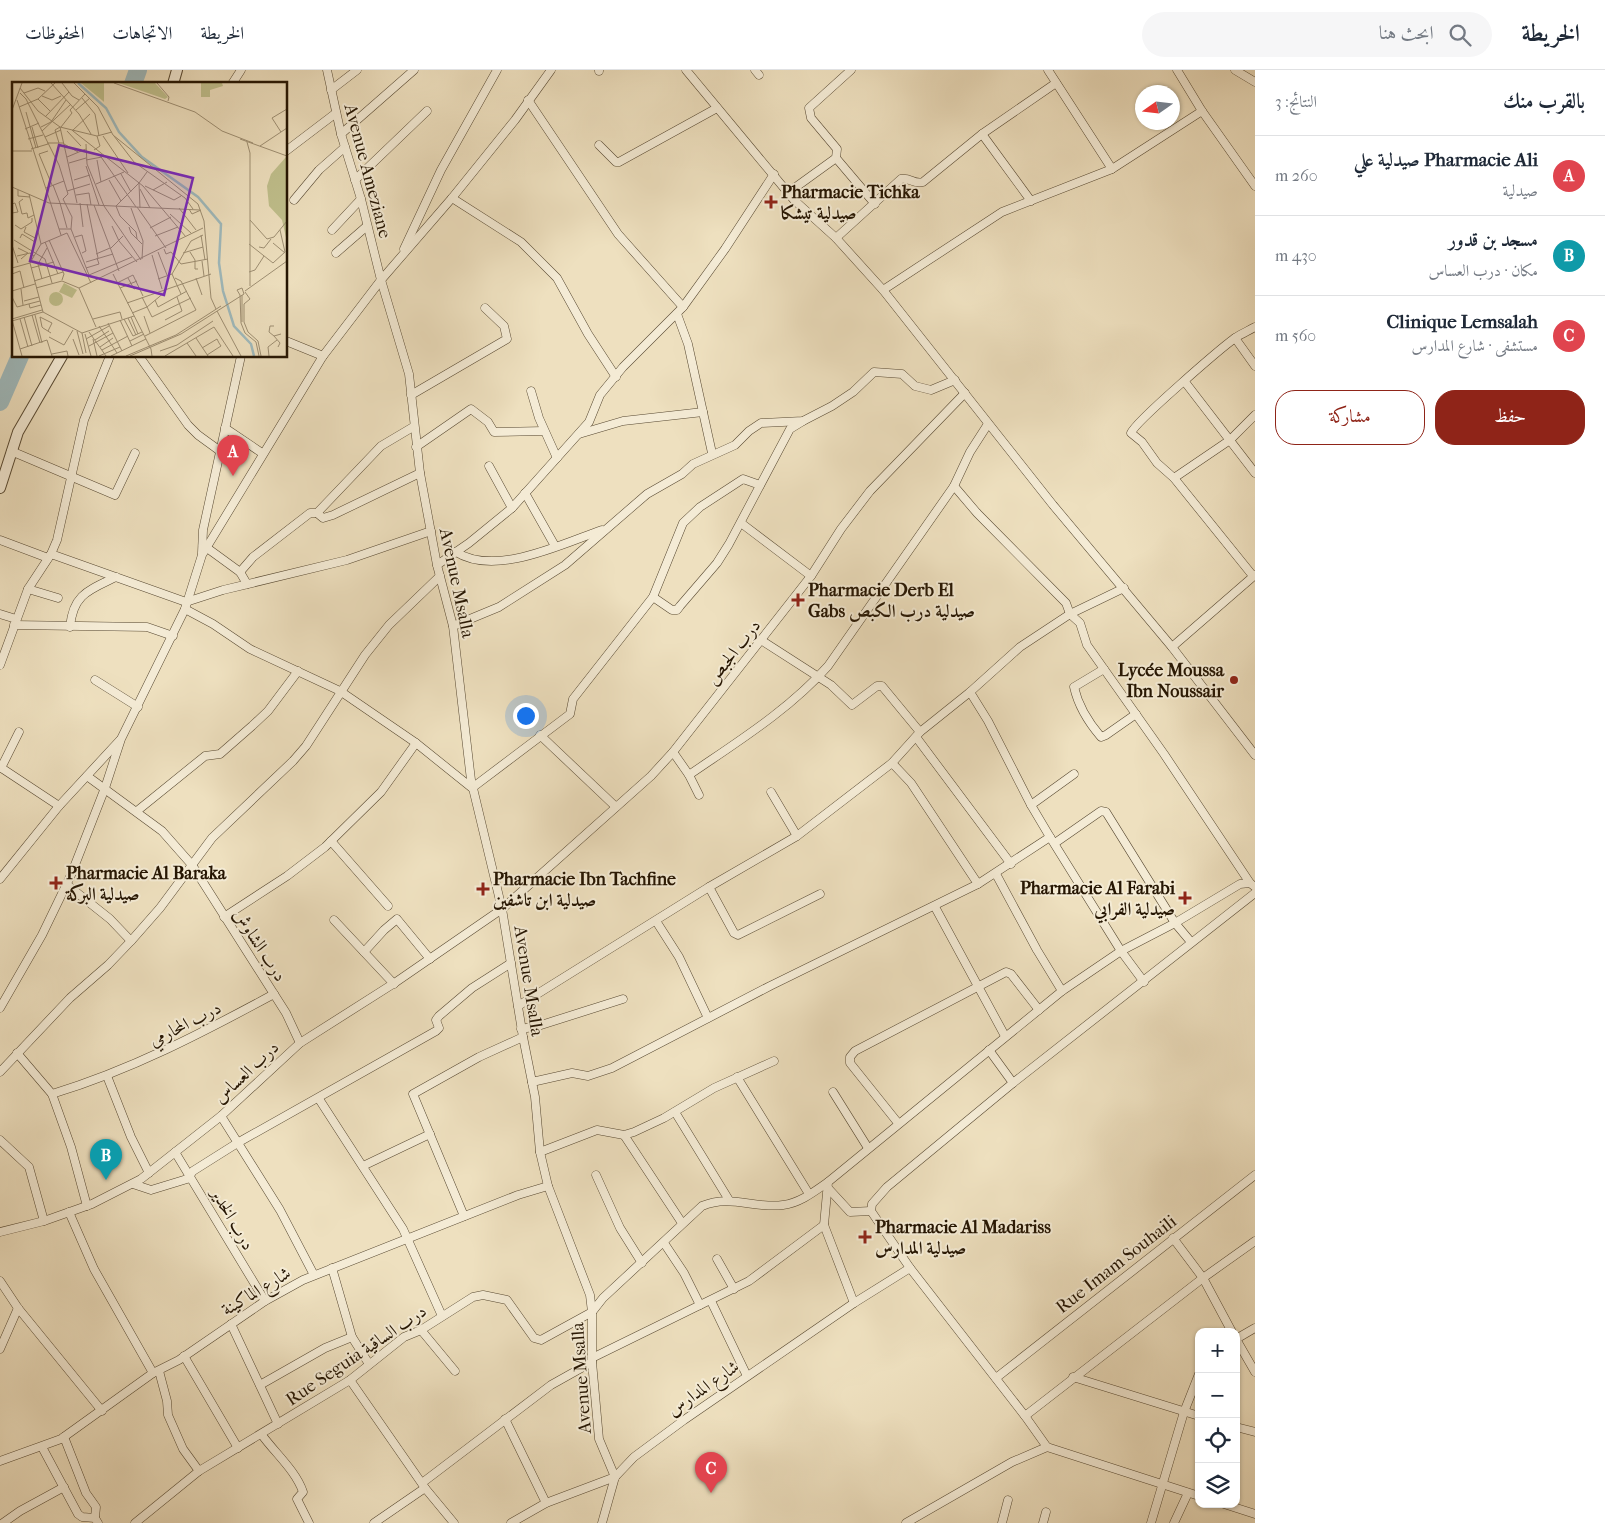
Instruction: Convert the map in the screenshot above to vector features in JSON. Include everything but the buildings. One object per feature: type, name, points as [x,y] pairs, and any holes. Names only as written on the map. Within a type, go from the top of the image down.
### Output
[{"type":"street","points":[[233,82],[241,70]]},
{"type":"street","name":"Avenue Ameziane","points":[[327,70],[341,134],[361,199],[381,280]]},
{"type":"street","points":[[331,90],[357,70]]},
{"type":"street","points":[[341,134],[414,70]]},
{"type":"street","points":[[401,255],[441,170],[497,70]]},
{"type":"street","points":[[0,1008],[42,935],[66,884],[106,788],[121,739],[173,636],[186,605],[203,549],[323,356],[401,255],[452,198],[550,70]]},
{"type":"street","points":[[686,70],[789,192],[836,238],[883,290],[988,424],[1172,647],[1255,755]]},
{"type":"street","points":[[851,70],[809,108],[811,118],[837,149],[836,158],[875,204]]},
{"type":"street","points":[[1048,70],[1112,169]]},
{"type":"street","points":[[1235,70],[1255,82]]},
{"type":"street","points":[[1181,71],[1202,111],[1255,186]]},
{"type":"street","points":[[836,238],[901,179],[907,178],[916,184],[923,182],[982,134],[1056,83]]},
{"type":"street","points":[[528,100],[618,234],[680,310],[712,453]]},
{"type":"street","points":[[599,145],[616,162],[619,162],[717,108]]},
{"type":"street","points":[[355,180],[426,111]]},
{"type":"street","points":[[883,290],[1002,212],[1112,169],[1202,111]]},
{"type":"street","points":[[288,149],[336,113]]},
{"type":"street","points":[[982,134],[1031,201]]},
{"type":"street","points":[[294,200],[319,170],[345,147]]},
{"type":"street","points":[[789,192],[836,158]]},
{"type":"street","points":[[437,565],[512,508],[589,422],[600,395],[623,367],[680,310],[726,249],[774,174]]},
{"type":"street","points":[[452,198],[521,242],[557,278],[588,334],[616,377]]},
{"type":"street","points":[[332,230],[361,199]]},
{"type":"street","points":[[336,253],[367,226]]},
{"type":"street","name":"Avenue Msalla","points":[[381,280],[402,348],[412,395],[413,427],[430,531],[453,626],[472,788],[502,909],[532,1082],[540,1152],[548,1186],[590,1295],[592,1360],[599,1439],[615,1477]]},
{"type":"street","points":[[412,395],[507,338],[504,326],[485,308]]},
{"type":"street","points":[[1172,647],[1254,575],[1174,478],[1157,463],[1142,442],[1131,433],[1133,428],[1147,413],[1234,338],[1255,327]]},
{"type":"street","points":[[1234,338],[1255,366]]},
{"type":"street","points":[[288,342],[323,356]]},
{"type":"street","points":[[0,488],[18,432],[61,358]]},
{"type":"street","points":[[0,665],[4,642],[15,622],[28,589],[50,556],[57,540],[84,420],[109,358]]},
{"type":"street","points":[[140,358],[188,425],[220,451]]},
{"type":"street","points":[[203,549],[203,530],[241,358]]},
{"type":"street","points":[[653,597],[672,610],[677,610],[717,563],[741,523],[790,429],[853,392],[874,372],[902,374],[915,386],[931,390],[955,380]]},
{"type":"street","points":[[1185,382],[1255,473]]},
{"type":"street","points":[[531,391],[544,431],[557,458]]},
{"type":"street","name":"درب الجبص","points":[[502,909],[616,807],[673,752],[811,576],[841,529],[870,491],[965,393]]},
{"type":"street","points":[[416,447],[472,409],[488,422],[494,432],[544,431]]},
{"type":"street","points":[[577,434],[623,422],[703,412]]},
{"type":"street","points":[[1174,478],[1230,440],[1255,415]]},
{"type":"street","points":[[453,626],[499,607],[565,565],[648,494],[712,453],[735,445],[749,431],[761,423],[803,421]]},
{"type":"street","points":[[689,775],[748,736],[818,678],[886,585],[954,486],[970,452],[988,424]]},
{"type":"street","points":[[240,572],[253,557],[300,520],[312,512],[317,512],[381,446],[413,427]]},
{"type":"street","points":[[225,428],[262,453]]},
{"type":"street","points":[[11,451],[115,495],[135,453]]},
{"type":"street","points":[[488,466],[512,508]]},
{"type":"street","points":[[317,512],[323,518],[332,515],[420,473]]},
{"type":"street","points":[[0,540],[116,577],[186,605],[250,649],[340,691],[416,743],[472,788],[570,714],[573,699],[653,597],[677,535],[689,516],[743,479],[760,486]]},
{"type":"street","points":[[954,486],[977,513],[1066,603],[1070,614],[1080,622],[1087,645],[1252,885]]},
{"type":"street","points":[[525,493],[556,546]]},
{"type":"street","points":[[741,523],[811,576]]},
{"type":"street","points":[[456,552],[472,560],[503,561],[556,546],[607,528]]},
{"type":"street","points":[[186,605],[247,584],[338,562],[430,531]]},
{"type":"street","points":[[203,549],[240,572],[247,584]]},
{"type":"street","points":[[0,1072],[70,998],[108,965],[131,941],[160,908],[212,838],[293,761],[309,740],[340,691],[388,625],[440,576]]},
{"type":"street","points":[[70,627],[71,614],[78,599],[116,577]]},
{"type":"street","points":[[518,1006],[709,887],[797,836],[892,762],[918,734],[970,692],[1020,647],[1070,614],[1124,588]]},
{"type":"street","points":[[28,589],[58,598]]},
{"type":"street","points":[[0,614],[15,622],[70,627],[147,627],[173,636]]},
{"type":"street","points":[[761,640],[830,685],[852,705],[877,686],[882,686],[1011,864]]},
{"type":"street","points":[[1104,669],[1074,687],[1085,715],[1100,737],[1106,735],[1136,714]]},
{"type":"street","points":[[136,811],[205,756],[220,754],[268,711],[298,670]]},
{"type":"street","points":[[95,680],[138,707]]},
{"type":"street","points":[[970,692],[988,721],[1031,805],[1121,951],[1144,982]]},
{"type":"street","points":[[19,732],[0,767],[59,806]]},
{"type":"street","points":[[540,735],[616,807]]},
{"type":"street","points":[[0,879],[59,806],[121,739]]},
{"type":"street","points":[[224,917],[287,876],[331,840],[381,792],[416,743]]},
{"type":"street","points":[[673,752],[689,775],[699,795]]},
{"type":"street","points":[[892,762],[911,783],[978,884]]},
{"type":"street","points":[[1031,805],[1074,774]]},
{"type":"street","name":"درب الشاوش","points":[[87,776],[106,788],[162,831],[192,866],[274,994],[300,1043]]},
{"type":"street","points":[[771,792],[797,836]]},
{"type":"street","points":[[532,1082],[572,1073],[588,1076],[603,1073],[708,1018],[935,907],[996,874],[1104,810],[1176,923],[1191,942]]},
{"type":"street","points":[[331,840],[388,906]]},
{"type":"street","points":[[996,874],[1037,950],[1062,991]]},
{"type":"street","points":[[66,884],[110,919],[131,941]]},
{"type":"street","points":[[592,1312],[603,1298],[702,1206],[715,1201],[729,1200],[783,1205],[828,1185],[898,1123],[1062,991],[1121,951],[1176,923],[1240,884],[1252,885]]},
{"type":"street","points":[[709,887],[734,933],[738,935],[820,894]]},
{"type":"street","points":[[1195,1495],[1047,1448],[1025,1416],[910,1268],[871,1212],[872,1204],[887,1187],[1013,1083],[1255,893]]},
{"type":"street","points":[[935,907],[1005,1036]]},
{"type":"street","name":"درب العساس","points":[[0,1232],[87,1206],[133,1184],[221,1116],[300,1043],[394,984],[502,909]]},
{"type":"street","points":[[364,952],[397,919],[430,959]]},
{"type":"street","points":[[334,920],[394,984]]},
{"type":"street","points":[[656,921],[679,957],[708,1018]]},
{"type":"street","points":[[133,1184],[151,1190],[183,1181],[200,1166],[239,1142],[436,1031],[439,1028],[436,1020],[439,1016],[472,988],[511,963]]},
{"type":"street","points":[[898,1123],[850,1063],[852,1054],[978,986],[1009,972],[1039,1010]]},
{"type":"street","name":"درب المحارمي","points":[[52,1094],[106,1076],[169,1050],[274,994]]},
{"type":"street","points":[[464,1216],[414,1098],[415,1091],[522,1033],[538,1026],[623,999]]},
{"type":"street","points":[[989,1050],[1013,1083]]},
{"type":"street","points":[[17,1052],[52,1094],[71,1147],[87,1206]]},
{"type":"street","points":[[540,1152],[597,1130],[624,1135],[675,1112],[703,1094],[737,1077],[774,1061]]},
{"type":"street","points":[[106,1076],[131,1137],[149,1173]]},
{"type":"street","points":[[737,1077],[809,1194]]},
{"type":"street","points":[[833,1092],[868,1148]]},
{"type":"street","points":[[319,1098],[408,1239],[442,1316]]},
{"type":"street","points":[[675,1112],[729,1200]]},
{"type":"street","points":[[221,1116],[280,1210],[314,1275]]},
{"type":"street","points":[[363,1166],[430,1134]]},
{"type":"street","points":[[624,1135],[682,1223]]},
{"type":"street","points":[[0,1140],[29,1167],[44,1220]]},
{"type":"street","name":"درب الخدير","points":[[175,1152],[191,1175],[265,1301]]},
{"type":"street","points":[[596,1175],[620,1228],[642,1263]]},
{"type":"street","name":"Rue Imam Souhaili","points":[[996,1378],[1255,1175]]},
{"type":"street","points":[[828,1185],[850,1212],[871,1212]]},
{"type":"street","points":[[828,1185],[824,1225],[854,1303]]},
{"type":"street","name":"شارع الماكينة","points":[[0,1461],[42,1447],[64,1436],[156,1372],[184,1356],[265,1301],[314,1275],[525,1192],[548,1186]]},
{"type":"street","points":[[69,1212],[94,1269],[156,1372],[167,1401],[168,1415],[184,1449],[199,1471]]},
{"type":"street","points":[[374,1523],[551,1385],[592,1360],[761,1274],[824,1225]]},
{"type":"street","points":[[1173,1238],[1203,1278],[1230,1328]]},
{"type":"street","points":[[1025,1416],[1074,1376],[1255,1241]]},
{"type":"street","points":[[664,1243],[684,1272],[700,1305]]},
{"type":"street","points":[[717,1259],[734,1289]]},
{"type":"street","points":[[332,1268],[352,1337],[369,1364]]},
{"type":"street","name":"شارع المدارس","points":[[511,1523],[546,1503],[615,1477],[634,1457],[747,1376],[854,1303],[910,1268]]},
{"type":"street","points":[[0,1282],[18,1308],[102,1411]]},
{"type":"street","name":"Rue Seguia درب الساقية","points":[[138,1522],[199,1471],[262,1435],[350,1380],[398,1341],[421,1330],[478,1295],[503,1298],[512,1306],[537,1340],[546,1338],[592,1312]]},
{"type":"street","points":[[711,1300],[747,1376]]},
{"type":"street","points":[[0,1349],[18,1308]]},
{"type":"street","points":[[231,1324],[278,1424]]},
{"type":"street","points":[[1240,1337],[1255,1328]]},
{"type":"street","points":[[421,1330],[455,1371]]},
{"type":"street","points":[[260,1384],[324,1348],[352,1337]]},
{"type":"street","points":[[1240,1346],[1255,1372]]},
{"type":"street","points":[[184,1356],[238,1448]]},
{"type":"street","points":[[1074,1376],[1195,1415]]},
{"type":"street","points":[[350,1380],[423,1485],[454,1523]]},
{"type":"street","points":[[1151,1523],[1184,1412],[1195,1384]]},
{"type":"street","points":[[505,1419],[546,1503]]},
{"type":"street","points":[[1240,1428],[1255,1432]]},
{"type":"street","points":[[262,1435],[301,1486],[302,1492],[297,1499],[308,1523]]},
{"type":"street","points":[[42,1447],[78,1514],[96,1521],[96,1507],[86,1493],[64,1436]]},
{"type":"street","points":[[906,1523],[916,1521],[1012,1462],[1047,1448]]},
{"type":"street","points":[[602,1523],[615,1477]]},
{"type":"street","points":[[3,1523],[20,1511],[64,1487]]},
{"type":"street","points":[[1174,1523],[1188,1493]]},
{"type":"street","points":[[1002,1523],[1008,1500]]},
{"type":"street","points":[[1236,1508],[1255,1514]]},
{"type":"street","points":[[1043,1523],[1046,1512]]},
{"type":"waterway","points":[[134,82],[138,70]]},
{"type":"waterway","points":[[0,402],[19,358]]},
{"type":"place","name":"Pharmacie Tichka صيدلية تيشكا","points":[[771,202]]},
{"type":"place","name":"Pharmacie Ali صيدلية علي","points":[[233,476]]},
{"type":"place","name":"Pharmacie Derb El Gabs صيدلية درب الكبص","points":[[798,600]]},
{"type":"place","name":"Lycée Moussa Ibn Noussair","points":[[1234,680]]},
{"type":"place","name":"Pharmacie Al Baraka صيدلية البركة","points":[[56,883]]},
{"type":"place","name":"Pharmacie Ibn Tachfine صيدلية ابن تاشفين","points":[[483,889]]},
{"type":"place","name":"Pharmacie Al Farabi صيدلية الفرابي","points":[[1185,898]]},
{"type":"place","name":"مسجد بن قدور","points":[[106,1180]]},
{"type":"place","name":"Pharmacie Al Madariss صيدلية المدارس","points":[[865,1237]]},
{"type":"place","name":"Clinique Lemsalah","points":[[711,1493]]}]
